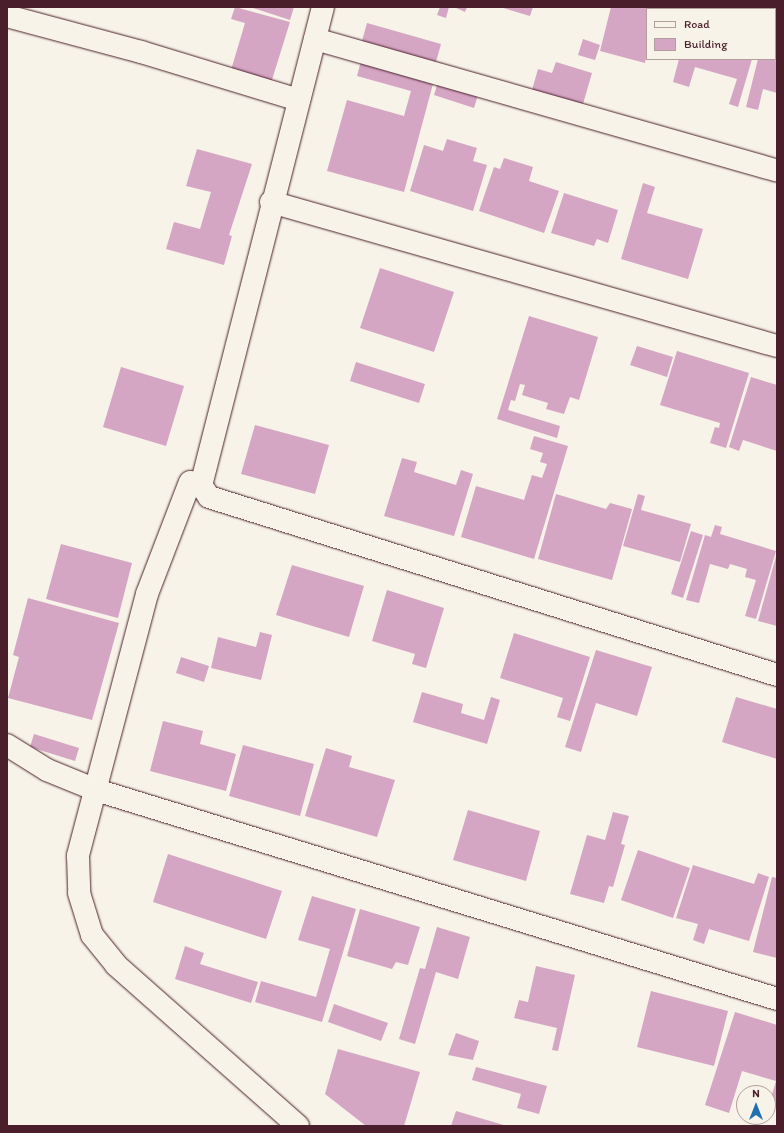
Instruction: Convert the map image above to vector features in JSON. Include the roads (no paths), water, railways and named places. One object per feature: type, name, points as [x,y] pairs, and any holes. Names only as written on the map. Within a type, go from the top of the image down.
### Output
[{"type":"street","points":[[201,485],[271,202],[323,7]]},
{"type":"street","points":[[7,16],[141,52],[299,100]]},
{"type":"street","points":[[315,39],[777,171]]},
{"type":"street","points":[[271,202],[777,346]]},
{"type":"street","points":[[298,1126],[116,965],[92,935],[79,893],[78,856],[146,594],[190,482],[201,485],[209,497],[777,675]]},
{"type":"street","points":[[7,745],[47,770],[96,790],[777,999]]}]
